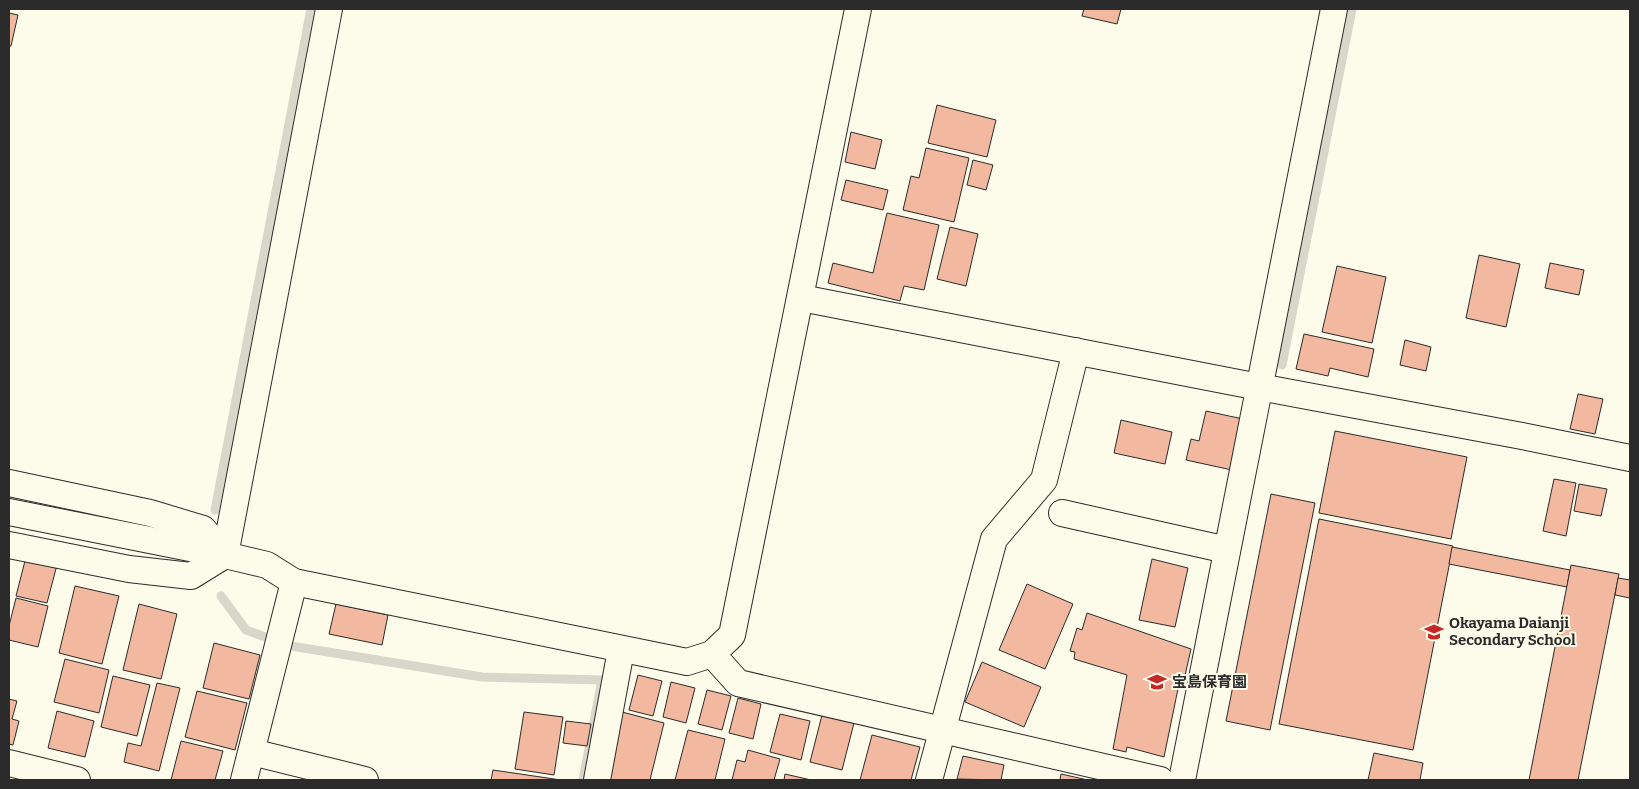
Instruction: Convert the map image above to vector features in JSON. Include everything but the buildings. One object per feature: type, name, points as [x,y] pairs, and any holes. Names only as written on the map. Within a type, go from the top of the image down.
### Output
[{"type":"street","points":[[9,544],[129,569],[191,576],[225,555],[329,9]]},
{"type":"street","points":[[9,512],[114,532],[267,565],[294,582],[621,650],[687,662],[712,654],[732,635],[858,9]]},
{"type":"street","points":[[1182,780],[1334,9]]},
{"type":"street","points":[[801,298],[1630,458]]},
{"type":"street","points":[[929,780],[994,539],[1044,480],[1076,351]]},
{"type":"street","points":[[9,483],[150,513],[203,529],[225,555]]},
{"type":"street","points":[[1062,513],[1228,550]]},
{"type":"street","points":[[244,780],[294,582]]},
{"type":"street","points":[[597,780],[621,650]]},
{"type":"street","points":[[712,654],[738,683],[1160,780]]},
{"type":"street","points":[[252,752],[365,780]]},
{"type":"street","points":[[9,763],[77,780]]},
{"type":"waterway","points":[[215,510],[311,9]]},
{"type":"waterway","points":[[1282,365],[1352,9]]},
{"type":"waterway","points":[[221,596],[246,630],[271,639]]},
{"type":"waterway","points":[[291,646],[482,677],[602,680],[583,780]]},
{"type":"place","name":"Okayama Daianji Secondary School","points":[[1434,632]]},
{"type":"place","name":"宝島保育園","points":[[1157,682]]}]
